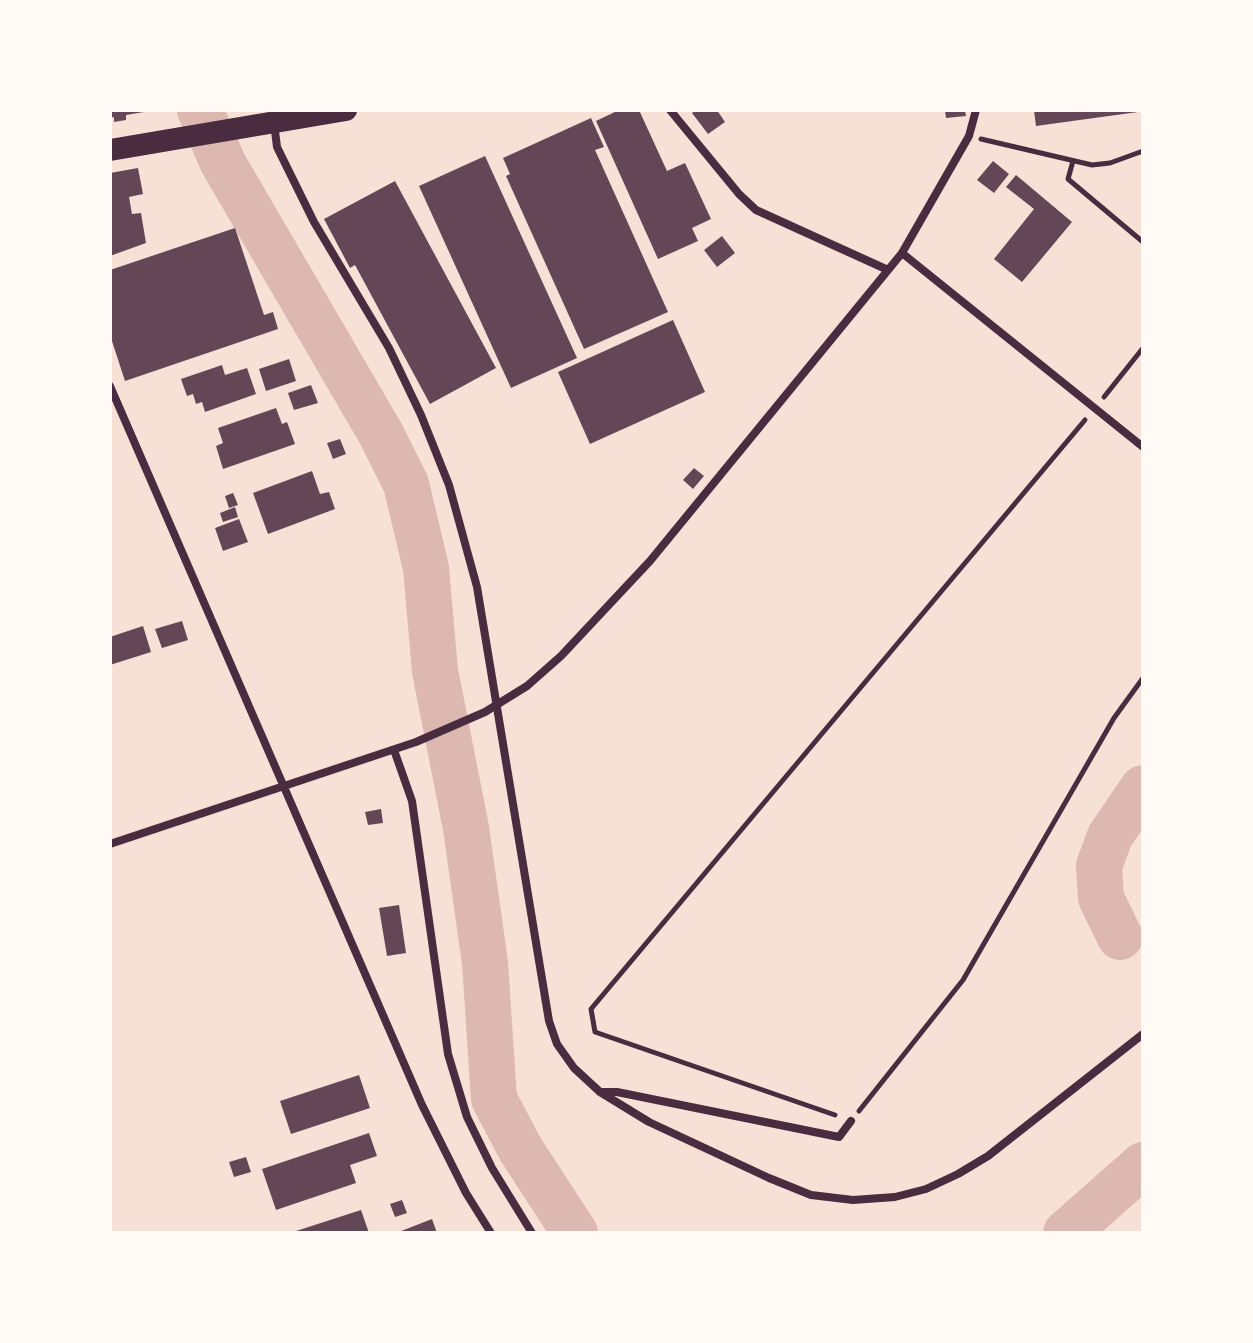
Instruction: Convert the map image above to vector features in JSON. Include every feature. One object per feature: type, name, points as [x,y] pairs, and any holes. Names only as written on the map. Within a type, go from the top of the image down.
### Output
[{"type":"highway","points":[[110,150],[346,110]]},
{"type":"street","points":[[670,110],[739,194],[756,210],[888,270]]},
{"type":"street","points":[[110,844],[416,742],[485,712],[527,686],[561,656],[650,561],[902,253],[969,136],[976,110]]},
{"type":"street","points":[[274,123],[277,147],[314,222],[389,348],[421,415],[449,485],[474,573],[549,1021],[557,1044],[574,1068],[600,1092],[649,1122],[811,1195],[853,1200],[895,1197],[926,1189],[958,1174],[988,1156],[1143,1034]]},
{"type":"street","points":[[902,253],[1143,447]]},
{"type":"street","points":[[110,386],[422,1105],[466,1193],[491,1233]]},
{"type":"street","points":[[394,750],[412,801],[448,1054],[467,1117],[492,1168],[532,1233]]},
{"type":"street","points":[[600,1092],[617,1092],[839,1137],[851,1121]]},
{"type":"path","points":[[969,136],[1092,165],[1110,163],[1143,151]]},
{"type":"path","points":[[1073,161],[1068,179],[1143,242]]},
{"type":"path","points":[[1143,348],[591,1009],[595,1032],[851,1121],[963,980],[1114,718],[1143,678]]},
{"type":"building","points":[[110,110],[144,112],[126,115],[126,120],[114,122],[114,117],[110,118]]},
{"type":"building","points":[[619,110],[639,110],[667,171],[685,163],[711,219],[692,228],[698,241],[658,259],[596,121]]},
{"type":"building","points":[[696,110],[717,110],[725,122],[708,134],[692,113]]},
{"type":"building","points":[[945,110],[965,110],[966,116],[946,118]]},
{"type":"building","points":[[1034,110],[1138,110],[1138,112],[1036,126]]},
{"type":"building","points":[[591,118],[604,147],[595,150],[668,312],[584,349],[506,176],[510,174],[503,158]]},
{"type":"building","points":[[485,156],[577,358],[511,388],[419,186]]},
{"type":"building","points":[[993,161],[1009,174],[994,193],[977,180]]},
{"type":"building","points":[[138,168],[143,194],[129,197],[132,214],[141,213],[146,243],[110,256],[110,173]]},
{"type":"building","points":[[1016,175],[1072,222],[1022,282],[994,259],[1034,209],[1006,187]]},
{"type":"building","points":[[395,181],[496,368],[430,404],[355,265],[350,268],[324,219]]},
{"type":"building","points":[[235,228],[264,315],[273,312],[278,329],[125,381],[110,335],[110,270]]},
{"type":"building","points":[[722,236],[735,253],[717,267],[704,250]]},
{"type":"building","points":[[673,320],[705,392],[590,444],[558,372]]},
{"type":"building","points":[[289,359],[296,381],[266,391],[259,369]]},
{"type":"building","points":[[222,365],[225,375],[247,368],[256,394],[205,412],[202,402],[196,404],[193,394],[187,396],[181,379]]},
{"type":"building","points":[[311,385],[318,403],[294,410],[288,393]]},
{"type":"building","points":[[276,408],[282,424],[287,422],[295,444],[223,469],[216,446],[223,443],[218,428]]},
{"type":"building","points":[[340,439],[346,454],[333,459],[327,443]]},
{"type":"building","points":[[694,468],[704,476],[693,489],[683,480]]},
{"type":"building","points":[[312,471],[320,494],[329,492],[335,509],[268,534],[253,493]]},
{"type":"building","points":[[233,493],[238,505],[229,508],[225,496]]},
{"type":"building","points":[[235,507],[238,517],[223,522],[220,513]]},
{"type":"building","points":[[239,519],[248,542],[223,551],[215,528]]},
{"type":"building","points":[[182,621],[188,640],[162,648],[155,629]]},
{"type":"building","points":[[143,626],[151,652],[110,665],[110,637]]},
{"type":"building","points":[[381,809],[383,823],[368,825],[365,812]]},
{"type":"building","points":[[399,905],[406,953],[387,956],[379,908]]},
{"type":"building","points":[[359,1075],[370,1108],[291,1134],[280,1101]]},
{"type":"building","points":[[369,1133],[377,1156],[350,1165],[356,1183],[276,1210],[262,1169]]},
{"type":"building","points":[[246,1157],[251,1172],[234,1177],[229,1162]]},
{"type":"building","points":[[402,1200],[407,1213],[395,1217],[390,1204]]},
{"type":"building","points":[[361,1210],[369,1233],[293,1233],[293,1232]]},
{"type":"building","points":[[432,1219],[437,1233],[396,1233]]},
{"type":"waterway","points":[[200,110],[223,163],[381,434],[406,484],[426,568],[435,671],[466,828],[485,963],[494,1099],[521,1150],[575,1233]]},
{"type":"waterway","points":[[1120,937],[1101,898],[1099,866],[1110,836],[1143,788]]},
{"type":"waterway","points":[[1066,1233],[1143,1165]]}]
